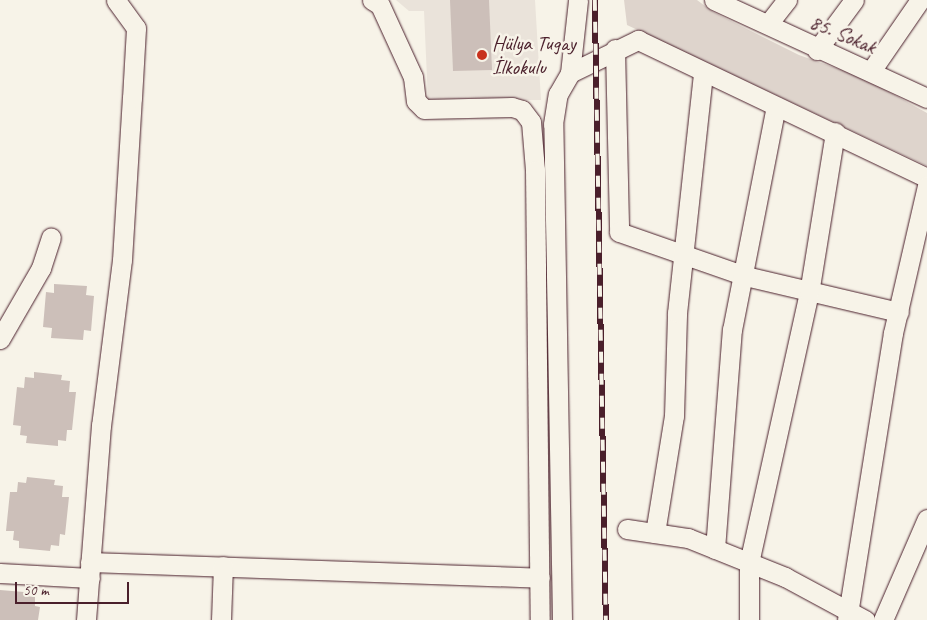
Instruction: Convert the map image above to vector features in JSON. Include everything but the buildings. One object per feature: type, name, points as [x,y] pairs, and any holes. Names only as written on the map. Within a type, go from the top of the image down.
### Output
[{"type":"street","points":[[86,620],[101,426],[122,260],[136,28],[116,0]]},
{"type":"street","points":[[372,0],[380,5],[413,77],[416,101],[424,109],[512,107],[522,110],[531,122],[536,170],[540,620]]},
{"type":"street","points":[[562,620],[553,124],[558,94],[570,73],[578,0]]},
{"type":"street","points":[[768,24],[787,0]]},
{"type":"street","points":[[817,50],[854,0]]},
{"type":"street","points":[[871,71],[920,0]]},
{"type":"street","name":"85. Sokak","points":[[715,1],[768,24],[817,50],[871,71],[926,96]]},
{"type":"street","points":[[570,73],[638,40],[703,73],[835,132],[927,178]]},
{"type":"street","points":[[615,50],[618,232],[684,253],[745,276],[809,293],[899,312]]},
{"type":"street","points":[[655,534],[674,416],[677,313],[703,73]]},
{"type":"street","points":[[715,549],[732,330],[745,276],[776,106]]},
{"type":"street","points":[[749,620],[750,563],[809,293],[835,132]]},
{"type":"street","points":[[846,614],[899,312],[927,186]]},
{"type":"street","points":[[0,338],[41,268],[51,238]]},
{"type":"street","points":[[883,620],[927,519]]},
{"type":"street","points":[[627,529],[688,538],[784,577],[846,614],[864,620]]},
{"type":"street","points":[[221,620],[223,566]]},
{"type":"street","points":[[0,573],[223,566],[540,578]]},
{"type":"shaded area","name":"Hülya Tugay İlkokulu","points":[[396,0],[535,0],[541,100],[428,101],[424,11],[409,11]]},
{"type":"shaded area","points":[[624,0],[697,0],[713,12],[799,55],[864,78],[927,113],[927,166],[627,25]]},
{"type":"railway","points":[[595,0],[606,620]]},
{"type":"place","name":"Hülya Tugay İlkokulu","points":[[482,55]]}]
